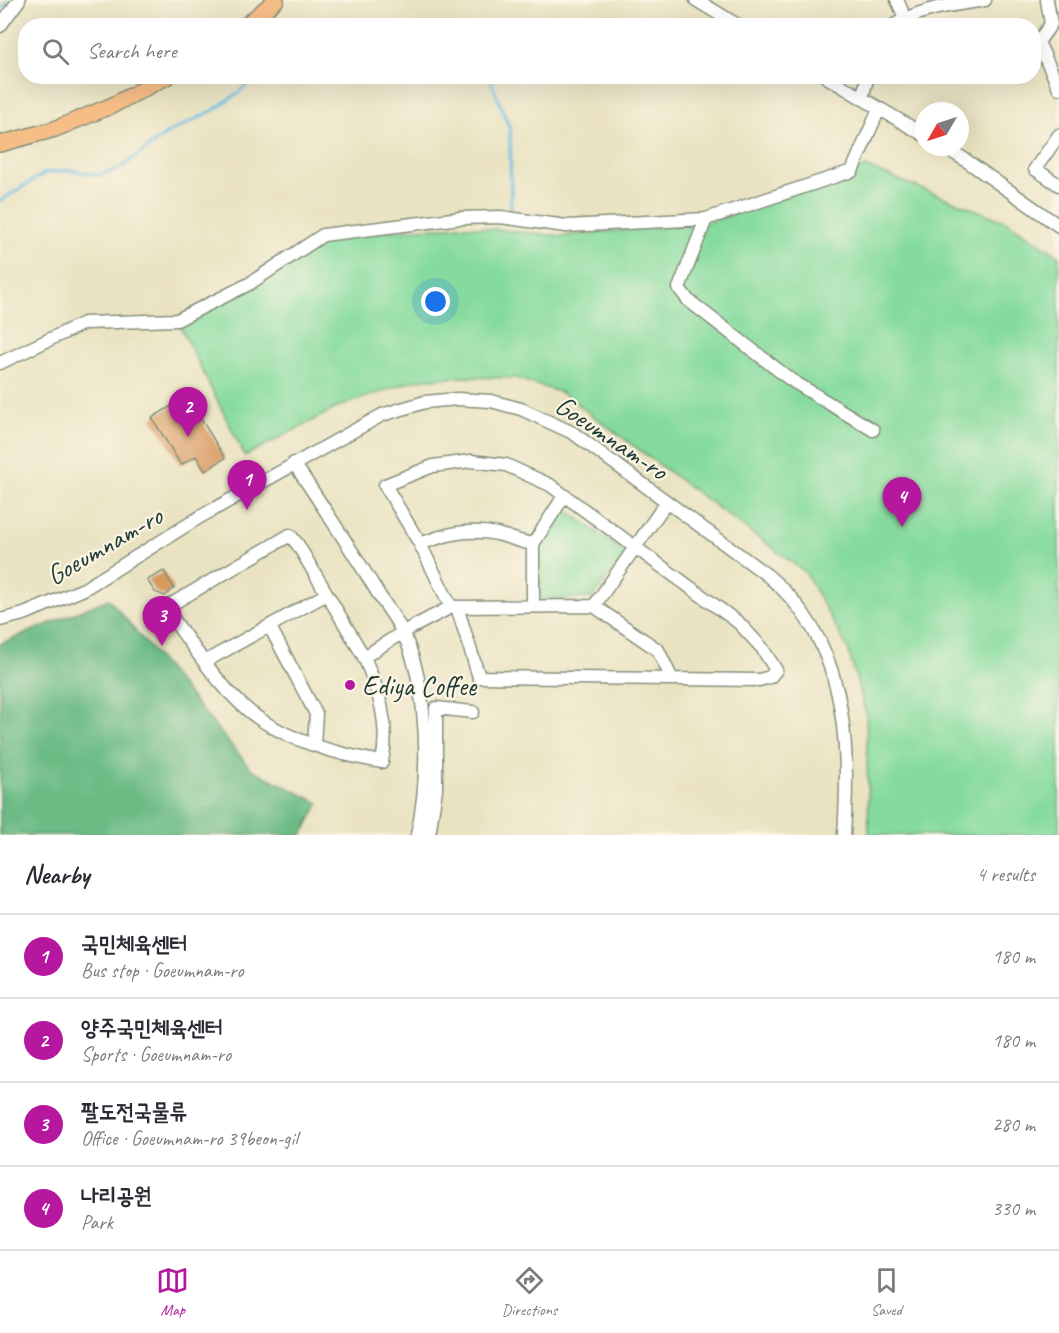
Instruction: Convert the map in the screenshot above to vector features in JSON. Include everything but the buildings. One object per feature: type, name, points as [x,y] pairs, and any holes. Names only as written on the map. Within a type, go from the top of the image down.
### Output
[{"type":"main road","points":[[255,18],[276,0]]},
{"type":"main road","points":[[0,144],[55,129],[113,105],[153,84]]},
{"type":"street","points":[[0,26],[19,0]]},
{"type":"street","points":[[696,0],[726,18]]},
{"type":"street","points":[[897,0],[905,18],[942,3],[985,0]]},
{"type":"street","points":[[1041,38],[1052,24],[1047,0]]},
{"type":"street","points":[[1041,49],[1059,88]]},
{"type":"street","points":[[838,84],[915,130]]},
{"type":"street","points":[[862,98],[866,84]]},
{"type":"street","points":[[0,363],[84,323],[177,320],[249,284],[323,236],[461,218],[500,217],[566,226],[706,219],[852,171],[879,108]]},
{"type":"street","points":[[1059,135],[1035,169],[1059,185]]},
{"type":"street","points":[[959,156],[1059,226]]},
{"type":"street","points":[[706,219],[679,288],[688,300],[791,380],[873,430]]},
{"type":"street","name":"Goeumnam-ro","points":[[0,620],[24,614],[84,589],[200,517],[382,415],[425,402],[458,399],[492,401],[521,409],[573,433],[780,586],[802,612],[820,640],[834,678],[841,706],[848,786],[844,835]]},
{"type":"street","points":[[471,461],[507,465],[550,485],[739,623],[762,648],[776,670],[770,677],[759,680],[479,677],[454,607],[420,544],[385,484],[433,466],[471,461]]},
{"type":"street","points":[[294,463],[344,537],[403,633],[414,664],[425,718],[422,811],[417,835]]},
{"type":"street","points":[[533,606],[533,544],[564,496]]},
{"type":"street","points":[[594,606],[666,503]]},
{"type":"street","points":[[420,544],[446,534],[474,531],[497,534],[533,544]]},
{"type":"street","points":[[290,535],[327,594],[364,657],[379,691],[384,723],[385,749],[382,762],[356,758],[314,745],[284,733],[260,719],[232,693],[165,608],[290,535]]},
{"type":"street","points":[[206,662],[327,594]]},
{"type":"street","points":[[364,657],[403,633],[454,607],[594,606],[658,650],[672,679]]},
{"type":"street","points":[[270,627],[316,714],[314,745]]},
{"type":"street","points":[[429,835],[436,789],[436,708],[473,712]]},
{"type":"green space","points":[[866,167],[1007,222],[1059,256],[1059,835],[869,835],[866,714],[848,649],[805,572],[562,393],[515,378],[459,377],[416,380],[340,406],[245,456],[177,320],[323,235],[464,226],[562,236],[711,222]]},
{"type":"green space","points":[[567,510],[626,554],[592,598],[541,599],[538,545]]},
{"type":"green space","points":[[109,599],[251,769],[319,803],[302,835],[0,835],[0,644]]},
{"type":"waterway","points":[[0,12],[8,0]]},
{"type":"waterway","points":[[0,201],[45,173],[70,170],[98,175],[119,169],[168,133],[214,110],[248,84]]},
{"type":"waterway","points":[[492,84],[510,129],[511,210]]},
{"type":"place","name":"양주국민체육센터","points":[[188,437]]},
{"type":"place","name":"국민체육센터","points":[[247,510]]},
{"type":"place","name":"나리공원","points":[[902,527]]},
{"type":"place","name":"팔도전국물류","points":[[162,646]]},
{"type":"place","name":"Ediya Coffee","points":[[350,685]]}]
